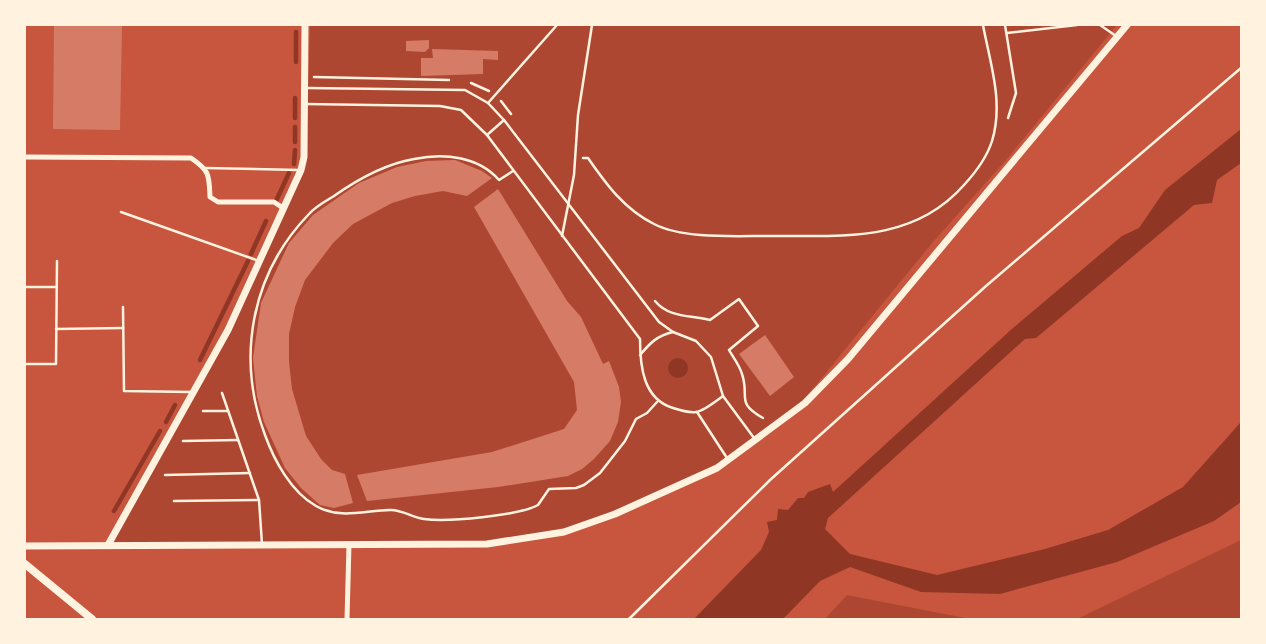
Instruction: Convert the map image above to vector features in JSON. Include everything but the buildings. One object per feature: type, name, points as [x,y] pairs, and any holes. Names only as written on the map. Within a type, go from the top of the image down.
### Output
[{"type":"main road","points":[[25,564],[92,619]]},
{"type":"street","points":[[108,545],[228,330],[300,170],[304,157],[305,25]]},
{"type":"street","points":[[25,546],[487,544],[564,532],[615,514],[717,468],[806,403],[848,359],[1127,25]]},
{"type":"street","points":[[25,156],[191,158],[205,168],[209,174],[210,197],[218,202],[274,202],[283,208]]},
{"type":"street","points":[[347,619],[349,545]]},
{"type":"lane","points":[[488,103],[556,25]]},
{"type":"lane","points":[[562,236],[575,166],[578,115],[592,25]]},
{"type":"lane","points":[[1005,25],[1016,93],[1008,118]]},
{"type":"lane","points":[[1007,34],[1076,25]]},
{"type":"lane","points":[[1100,25],[1117,37]]},
{"type":"lane","points":[[305,88],[465,90],[488,103],[504,120],[659,322],[673,332],[696,341],[711,358],[723,396],[755,440]]},
{"type":"lane","points":[[305,104],[448,107],[461,110],[486,135],[640,339],[640,355],[649,391],[657,402],[680,411],[697,412],[723,396]]},
{"type":"lane","points":[[486,135],[504,120]]},
{"type":"lane","points":[[513,171],[499,180],[492,172],[463,158],[430,155],[404,160],[354,182],[310,212],[300,224],[282,247],[253,314],[250,378],[253,399],[274,459],[306,499],[316,507],[334,513],[363,514],[392,510],[426,519],[503,515],[538,505],[549,489],[576,488],[595,477],[625,441],[636,419],[647,413],[657,402]]},
{"type":"lane","points":[[205,168],[300,170]]},
{"type":"lane","points":[[121,212],[260,261]]},
{"type":"lane","points":[[25,364],[56,364],[56,287],[58,262]]},
{"type":"lane","points":[[25,287],[56,287]]},
{"type":"lane","points":[[123,307],[124,391],[194,392]]},
{"type":"lane","points":[[56,329],[124,328]]},
{"type":"lane","points":[[640,355],[659,336],[673,332]]},
{"type":"lane","points":[[222,393],[259,500],[262,545]]},
{"type":"lane","points":[[203,411],[228,411]]},
{"type":"lane","points":[[697,412],[728,460]]},
{"type":"lane","points":[[183,441],[238,440]]},
{"type":"lane","points":[[165,475],[250,473]]},
{"type":"lane","points":[[174,501],[259,500]]},
{"type":"path","points":[[582,165],[582,158],[588,158],[607,186],[625,205],[655,225],[669,229],[736,236],[852,236],[885,232],[902,227],[940,208],[956,194],[978,168],[992,142],[998,103],[983,25]]},
{"type":"path","points":[[629,619],[770,480],[986,286],[1241,68]]},
{"type":"path","points":[[305,76],[454,80]]},
{"type":"path","points":[[468,82],[480,86],[494,95],[514,118]]},
{"type":"path","points":[[650,295],[662,310],[676,315],[710,320],[738,299],[758,326],[728,350],[742,372],[745,385],[745,402],[751,411],[763,418]]},
{"type":"shaded area","points":[[310,25],[1117,25],[1006,160],[933,242],[802,402],[716,466],[614,513],[563,530],[487,542],[111,544],[230,331],[306,157]]},
{"type":"shaded area","points":[[1241,129],[1241,163],[1217,180],[1212,203],[1194,205],[1036,338],[1025,339],[828,518],[825,529],[850,554],[937,575],[1045,549],[1108,530],[1183,487],[1241,422],[1241,502],[1214,521],[1117,562],[1000,594],[921,592],[850,567],[820,581],[783,619],[694,619],[761,550],[769,532],[767,522],[777,520],[778,509],[788,510],[798,498],[804,498],[808,492],[830,484],[833,492],[1013,328],[1122,236],[1139,228],[1165,190]]},
{"type":"shaded area","points":[[678,358],[685,361],[688,368],[685,375],[678,378],[671,375],[668,368],[671,361]]},
{"type":"shaded area","points":[[1241,540],[1241,619],[1077,619]]},
{"type":"shaded area","points":[[847,595],[970,619],[825,619]]},
{"type":"waterway","points":[[296,32],[296,62]]},
{"type":"waterway","points":[[295,98],[295,118]]},
{"type":"waterway","points":[[295,127],[295,142]]},
{"type":"waterway","points":[[294,164],[295,150]]},
{"type":"waterway","points":[[276,201],[289,173]]},
{"type":"waterway","points":[[251,254],[266,221]]},
{"type":"waterway","points":[[200,360],[248,261]]},
{"type":"waterway","points":[[166,422],[175,405]]},
{"type":"waterway","points":[[114,511],[160,431]]}]
